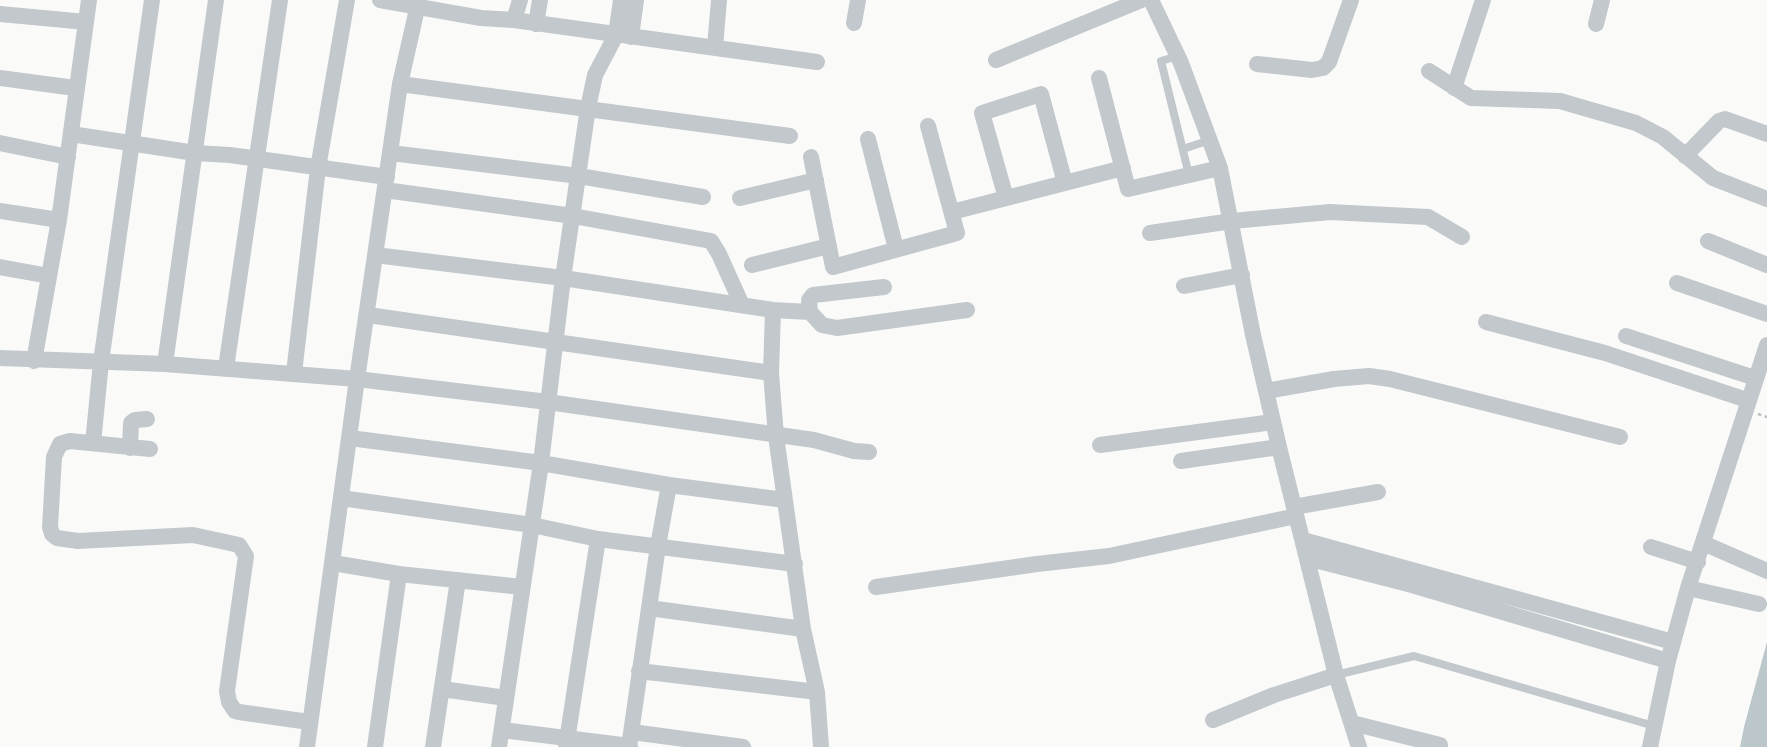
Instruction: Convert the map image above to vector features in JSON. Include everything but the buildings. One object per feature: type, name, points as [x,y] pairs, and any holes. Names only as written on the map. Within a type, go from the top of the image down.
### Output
[{"type":"street","points":[[34,361],[59,220],[89,0]]},
{"type":"street","points":[[93,443],[101,362],[152,0]]},
{"type":"street","points":[[165,364],[216,0]]},
{"type":"street","points":[[226,368],[280,0]]},
{"type":"street","points":[[294,373],[318,168],[347,0]]},
{"type":"street","points":[[380,0],[418,4],[481,18],[514,20],[817,62]]},
{"type":"street","points":[[514,20],[520,0]]},
{"type":"street","points":[[536,24],[541,0]]},
{"type":"street","points":[[621,0],[623,36]]},
{"type":"street","points":[[499,747],[541,464],[563,278],[588,108],[595,75],[623,36],[636,0]]},
{"type":"street","points":[[715,47],[719,0]]},
{"type":"street","points":[[854,23],[858,0]]},
{"type":"street","points":[[996,60],[1141,0]]},
{"type":"street","points":[[1151,0],[1178,56],[1220,168],[1279,447],[1336,676],[1359,747]]},
{"type":"street","points":[[1257,64],[1312,70],[1323,68],[1329,62],[1351,0]]},
{"type":"street","points":[[1454,88],[1483,0]]},
{"type":"street","points":[[1596,24],[1602,0]]},
{"type":"street","points":[[307,747],[375,255],[401,84],[418,4]]},
{"type":"street","points":[[0,14],[86,22]]},
{"type":"street","points":[[1429,71],[1466,97],[1551,100],[1636,123],[1663,137],[1713,177],[1767,199]]},
{"type":"street","points":[[0,78],[75,88]]},
{"type":"street","points":[[1099,78],[1128,190],[1220,168]]},
{"type":"street","points":[[401,84],[790,136]]},
{"type":"street","points":[[1006,198],[982,113],[1041,94],[1065,183]]},
{"type":"street","points":[[1685,156],[1719,121],[1725,119],[1767,134]]},
{"type":"street","points":[[811,157],[833,267],[957,233],[928,126]]},
{"type":"street","points":[[71,134],[318,168],[386,184],[711,241],[742,305]]},
{"type":"street","points":[[869,139],[896,249]]},
{"type":"street","points":[[0,143],[68,157]]},
{"type":"street","points":[[391,153],[579,176],[703,197]]},
{"type":"street","points":[[952,212],[1123,168]]},
{"type":"street","points":[[740,198],[816,180]]},
{"type":"street","points":[[0,211],[59,220]]},
{"type":"street","points":[[1150,233],[1232,221],[1330,212],[1423,216],[1437,220],[1462,237]]},
{"type":"street","points":[[1708,241],[1767,265]]},
{"type":"street","points":[[752,264],[829,246]]},
{"type":"street","points":[[375,255],[563,278],[773,310],[810,312]]},
{"type":"street","points":[[0,267],[50,276]]},
{"type":"street","points":[[1184,286],[1242,275]]},
{"type":"street","points":[[1677,283],[1767,314]]},
{"type":"street","points":[[884,287],[813,295],[809,300],[810,312],[822,325],[837,328],[967,310]]},
{"type":"street","points":[[773,310],[772,373],[776,436],[803,629],[817,692],[821,747]]},
{"type":"street","points":[[368,315],[772,373]]},
{"type":"street","points":[[1486,323],[1572,343],[1747,400]]},
{"type":"street","points":[[1626,336],[1755,378]]},
{"type":"street","points":[[1650,747],[1672,642],[1688,587],[1767,345]]},
{"type":"street","points":[[0,358],[165,364],[357,379],[548,402],[814,440],[854,451],[869,452]]},
{"type":"street","points":[[1266,391],[1369,376],[1391,379],[1620,437]]},
{"type":"street","points":[[130,448],[131,423],[147,419]]},
{"type":"street","points":[[1100,445],[1273,422]]},
{"type":"street","points":[[350,438],[785,500]]},
{"type":"street","points":[[150,449],[70,441],[60,444],[55,451],[50,527],[52,534],[57,538],[78,541],[194,535],[239,545],[246,556],[227,691],[229,702],[239,712],[309,723]]},
{"type":"street","points":[[1181,461],[1279,447]]},
{"type":"street","points":[[630,742],[669,485]]},
{"type":"street","points":[[876,587],[1109,556],[1378,492]]},
{"type":"street","points":[[341,498],[532,525],[598,539],[795,564]]},
{"type":"street","points":[[566,743],[598,539]]},
{"type":"street","points":[[1303,540],[1672,642]]},
{"type":"street","points":[[1703,543],[1767,571]]},
{"type":"street","points":[[1651,547],[1698,562]]},
{"type":"street","points":[[1307,558],[1412,585],[1668,661]]},
{"type":"street","points":[[333,563],[399,574],[522,587]]},
{"type":"street","points":[[375,747],[399,574]]},
{"type":"street","points":[[433,747],[458,580]]},
{"type":"street","points":[[1688,587],[1759,604]]},
{"type":"street","points":[[649,608],[803,629]]},
{"type":"street","points":[[639,671],[817,692]]},
{"type":"street","points":[[1213,720],[1274,695],[1336,676]]},
{"type":"street","points":[[442,689],[506,698]]},
{"type":"street","points":[[1352,723],[1440,745]]},
{"type":"street","points":[[502,730],[566,743],[630,742],[743,747]]},
{"type":"lane","points":[[1178,56],[1161,61],[1189,175]]},
{"type":"lane","points":[[1183,149],[1210,140]]},
{"type":"lane","points":[[1336,676],[1414,656],[1654,726]]},
{"type":"shaded area","points":[[1767,642],[1767,747],[1740,747],[1744,727]]}]
